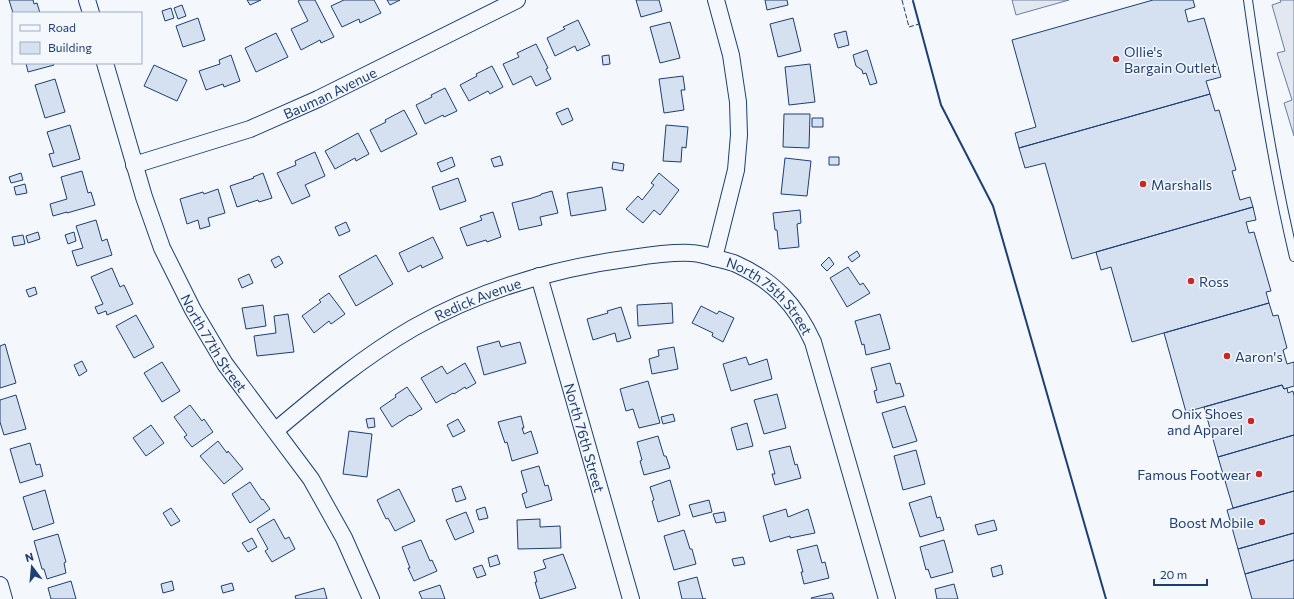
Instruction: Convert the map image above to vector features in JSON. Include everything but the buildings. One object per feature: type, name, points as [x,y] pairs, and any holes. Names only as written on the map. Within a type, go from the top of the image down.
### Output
[{"type":"street","points":[[87,0],[91,12]]},
{"type":"street","name":"Bauman Avenue","points":[[134,165],[250,129],[318,99],[517,0]]},
{"type":"street","name":"North 75th Street","points":[[716,0],[732,55],[738,102],[739,135],[736,170],[714,258],[736,264],[776,288],[804,323],[813,342],[887,599]]},
{"type":"street","name":"North 77th Street","points":[[105,64],[134,165],[162,248],[193,310],[225,364],[276,430],[311,479],[344,538],[371,599]]},
{"type":"street","name":"Redick Avenue","points":[[276,430],[365,358],[414,328],[476,298],[517,282],[592,263],[662,254],[692,253],[714,258]]},
{"type":"street","name":"North 76th Street","points":[[539,276],[631,599]]},
{"type":"street","points":[[0,585],[4,599]]},
{"type":"lane","points":[[1248,0],[1255,53],[1270,137],[1294,257]]},
{"type":"shaded area","points":[[1012,0],[1069,0],[1016,15]]},
{"type":"shaded area","points":[[1280,0],[1294,0],[1294,136],[1284,103],[1292,100],[1277,53],[1285,51],[1272,5],[1281,2]]},
{"type":"fence","points":[[902,0],[909,27],[919,24]]},
{"type":"wall","points":[[913,1],[941,105],[993,206],[1106,599]]},
{"type":"place","name":"Ollie's Bargain Outlet","points":[[1116,59]]},
{"type":"place","name":"Marshalls","points":[[1143,184]]},
{"type":"place","name":"Ross","points":[[1191,281]]},
{"type":"place","name":"Aaron's","points":[[1227,356]]},
{"type":"place","name":"Onix Shoes and Apparel","points":[[1251,421]]},
{"type":"place","name":"Famous Footwear","points":[[1259,474]]},
{"type":"place","name":"Boost Mobile","points":[[1262,522]]}]
